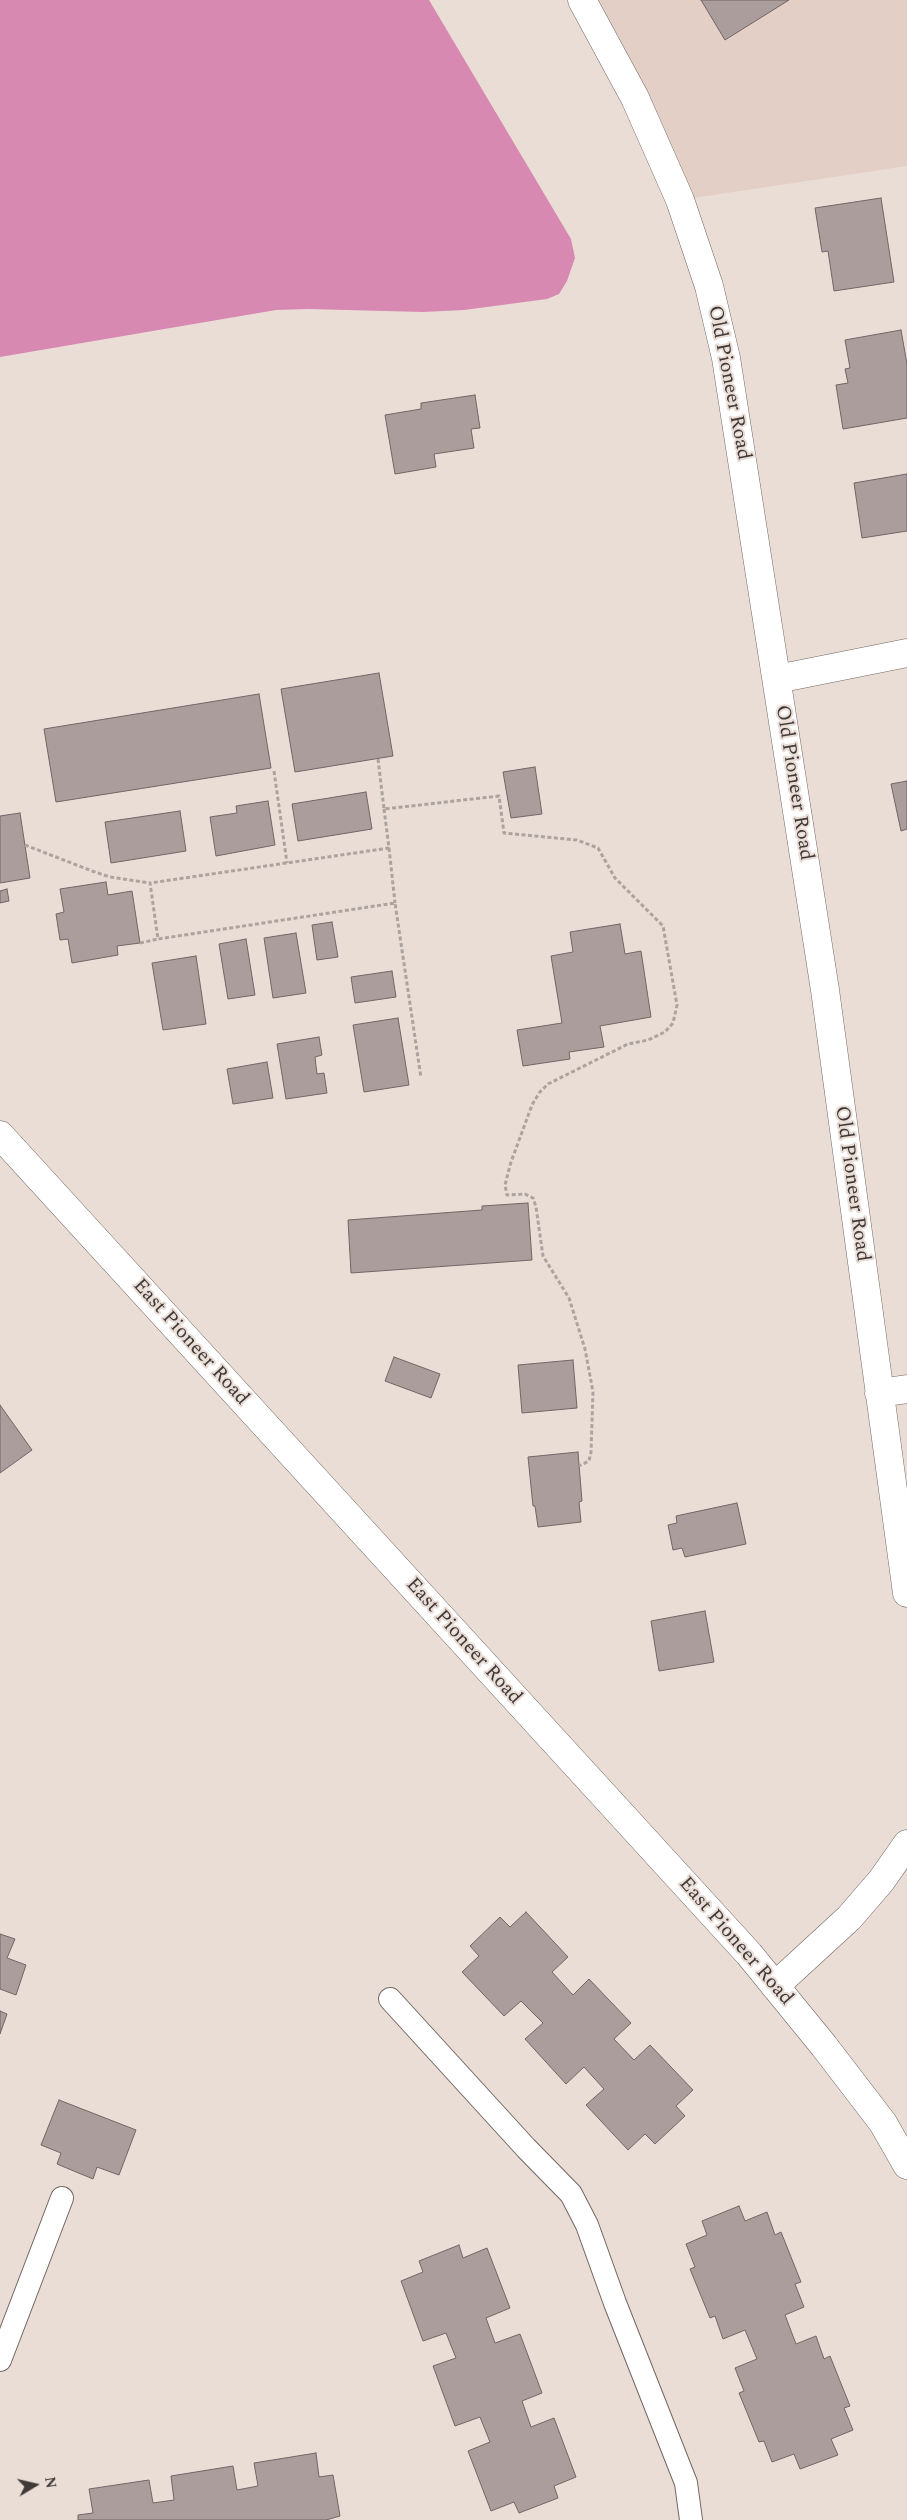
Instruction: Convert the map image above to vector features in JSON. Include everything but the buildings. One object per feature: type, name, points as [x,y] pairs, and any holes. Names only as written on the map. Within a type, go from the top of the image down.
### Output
[{"type":"street","name":"Old Pioneer Road","points":[[582,0],[650,130],[680,200],[709,286],[726,358],[825,990],[907,1593]]},
{"type":"street","points":[[777,679],[907,653]]},
{"type":"street","name":"East Pioneer Road","points":[[0,1135],[749,1954],[883,2122],[907,2164]]},
{"type":"street","points":[[879,1393],[907,1389]]},
{"type":"street","points":[[775,1986],[849,1918],[881,1880],[907,1844]]},
{"type":"lane","points":[[390,1999],[526,2148],[571,2194],[588,2226],[614,2303],[686,2483],[692,2520]]},
{"type":"lane","points":[[0,2360],[62,2198]]},
{"type":"path","points":[[378,759],[395,903],[421,1078]]},
{"type":"path","points":[[274,772],[286,863]]},
{"type":"path","points":[[384,809],[499,796],[504,833],[578,840],[598,848],[615,878],[663,926],[677,1005],[673,1023],[666,1032],[648,1040],[628,1044],[544,1089],[532,1105],[505,1185],[507,1194],[525,1194],[533,1198],[543,1256],[569,1298],[585,1349],[593,1392],[591,1452],[589,1461],[579,1466]]},
{"type":"path","points":[[25,845],[101,874],[150,882],[389,848]]},
{"type":"path","points":[[150,882],[158,939]]},
{"type":"path","points":[[140,942],[395,903]]},
{"type":"shaded area","points":[[0,0],[429,0],[571,239],[575,258],[567,281],[559,294],[547,299],[464,310],[423,312],[276,310],[0,357]]},
{"type":"shaded area","points":[[574,0],[907,0],[907,166],[680,200]]}]
